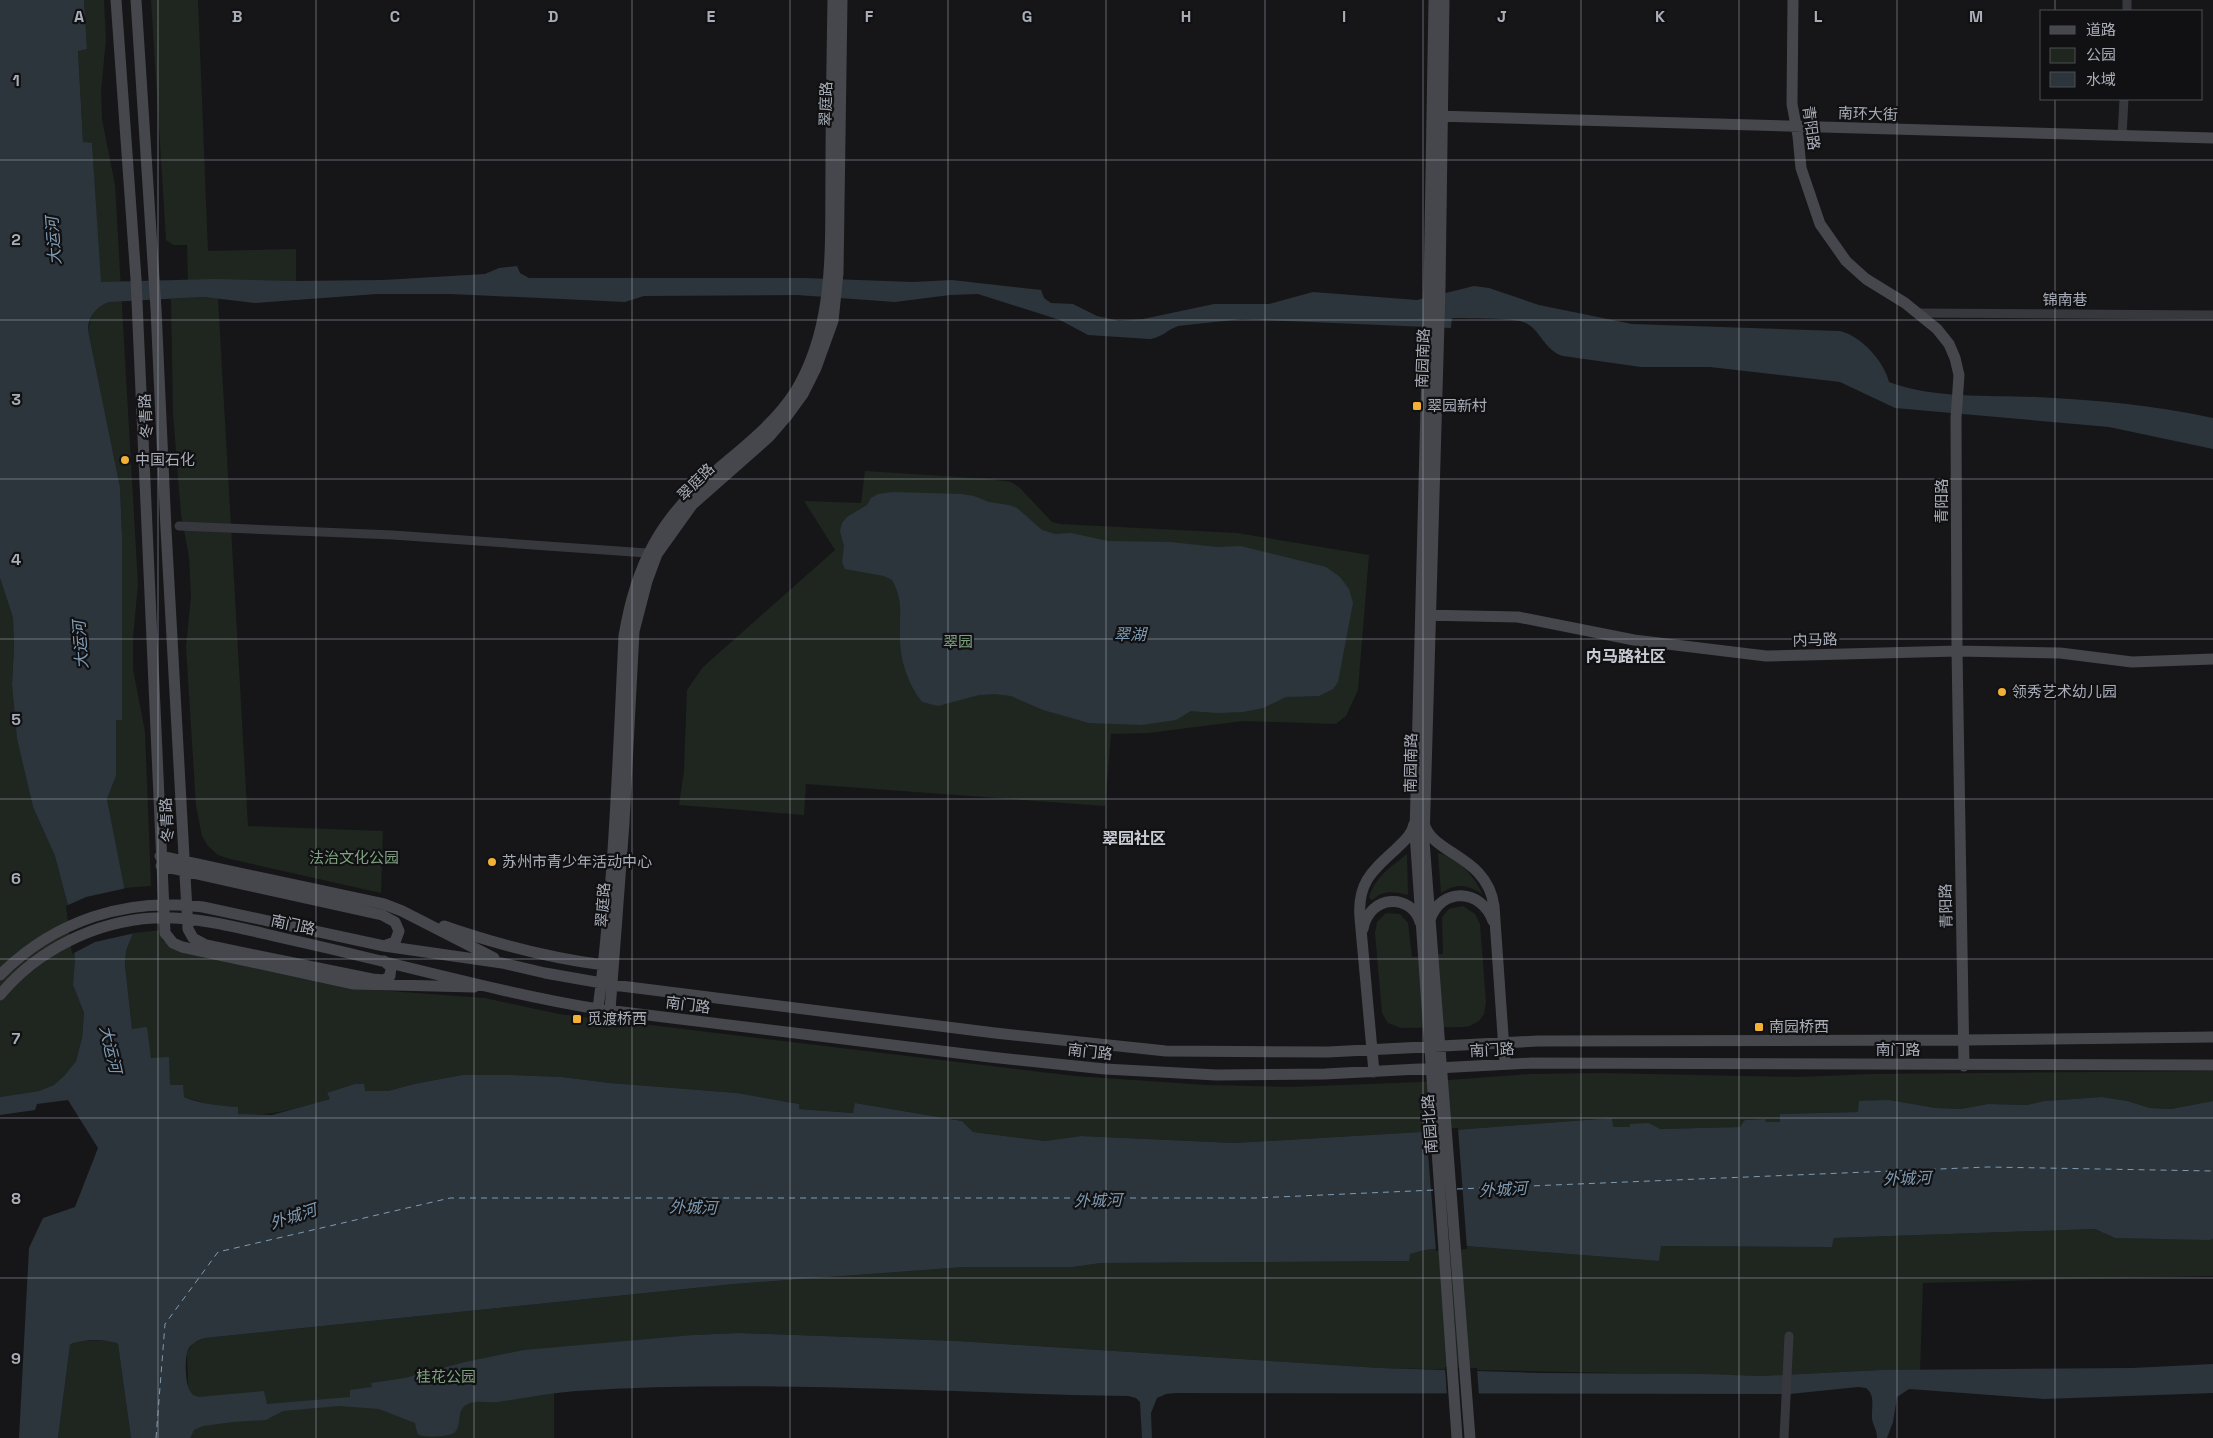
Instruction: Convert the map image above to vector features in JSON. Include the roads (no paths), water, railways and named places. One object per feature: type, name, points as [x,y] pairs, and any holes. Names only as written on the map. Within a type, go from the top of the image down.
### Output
[{"type":"main road","name":"冬青路","points":[[116,0],[136,279],[164,931],[170,941],[179,946],[354,984],[494,987]]},
{"type":"main road","name":"冬青路","points":[[136,0],[156,309],[188,929],[192,937],[202,943],[384,980],[391,975],[392,969],[389,964],[380,959]]},
{"type":"main road","name":"翠庭路","points":[[833,0],[833,273]]},
{"type":"main road","name":"翠庭路","points":[[598,1008],[607,984],[634,631],[647,581],[657,554],[692,505],[769,437],[803,394],[825,347],[833,321],[831,303],[842,0]]},
{"type":"main road","name":"南园南路","points":[[1420,807],[1435,290],[1437,116],[1434,0]]},
{"type":"main road","name":"南园南路","points":[[1437,116],[1444,0]]},
{"type":"main road","name":"青阳路","points":[[1793,0],[1792,104],[1801,168],[1820,224],[1833,246],[1866,279],[1905,303],[1937,329],[1949,344],[1959,375],[1956,418],[1957,651],[1964,1066]]},
{"type":"main road","name":"南环大街","points":[[1437,116],[2213,138]]},
{"type":"main road","name":"翠庭路","points":[[610,1010],[604,966],[615,821],[624,636],[628,612],[647,553],[680,504],[765,429],[795,392],[815,348],[831,303]]},
{"type":"main road","name":"内马路","points":[[1425,615],[1518,617],[1634,640],[1766,656],[1957,651],[2060,653],[2132,662],[2213,659]]},
{"type":"main road","name":"南园北路","points":[[1420,807],[1419,822],[1425,923],[1461,1412],[1457,1438]]},
{"type":"main road","points":[[1374,1072],[1359,907],[1363,886],[1370,876],[1409,836],[1419,822],[1433,837],[1473,867],[1488,885],[1493,899],[1505,1064]]},
{"type":"main road","points":[[160,861],[370,901],[503,946],[575,962],[604,966]]},
{"type":"main road","points":[[184,865],[382,915],[395,922],[398,930],[395,942],[384,946]]},
{"type":"main road","points":[[1362,938],[1364,924],[1369,913],[1375,906],[1384,902],[1395,902],[1404,905],[1425,923],[1444,900],[1465,896],[1477,900],[1485,906],[1496,930]]},
{"type":"main road","name":"南门路","points":[[0,975],[30,948],[69,925],[105,912],[142,905],[173,904],[203,907],[384,946],[502,963],[607,984],[1109,1046],[1166,1051],[1256,1053],[1504,1042],[2213,1037]]},
{"type":"main road","points":[[402,911],[502,963]]},
{"type":"main road","name":"南门路","points":[[0,995],[26,970],[64,943],[107,926],[153,918],[184,918],[380,959],[494,987],[610,1010],[990,1057],[1105,1069],[1232,1075],[1374,1072],[1505,1064],[2213,1065]]},
{"type":"main road","name":"南园北路","points":[[1461,1412],[1470,1438]]},
{"type":"street","points":[[2122,136],[2124,100]]},
{"type":"street","name":"锦南巷","points":[[1917,313],[2213,315]]},
{"type":"street","points":[[179,526],[393,535],[647,553]]},
{"type":"street","points":[[1784,1438],[1789,1336]]},
{"type":"water","points":[[0,0],[84,0],[87,49],[78,51],[83,142],[92,143],[101,282],[215,279],[296,281],[383,280],[485,274],[499,268],[517,266],[520,273],[529,278],[805,278],[913,282],[952,280],[1041,290],[1044,298],[1051,303],[1073,304],[1097,316],[1119,321],[1143,319],[1214,304],[1269,304],[1313,292],[1417,300],[1474,286],[1489,288],[1539,305],[1632,324],[1840,331],[1856,338],[1877,358],[1889,382],[1924,391],[1943,394],[2036,397],[2147,406],[2213,418],[2213,449],[2109,427],[1895,408],[1840,382],[1710,367],[1641,367],[1563,356],[1552,350],[1536,331],[1526,323],[1501,319],[1452,318],[1451,328],[1242,319],[1178,326],[1150,339],[1088,335],[1060,320],[978,294],[950,295],[895,302],[797,295],[644,296],[625,302],[451,294],[377,294],[255,303],[204,297],[109,302],[97,309],[91,316],[88,325],[120,487],[122,536],[122,720],[116,720],[116,776],[107,799],[133,933],[126,951],[125,965],[132,1029],[147,1027],[151,1058],[169,1057],[170,1085],[183,1085],[184,1097],[211,1104],[238,1107],[238,1114],[272,1115],[330,1099],[327,1093],[355,1084],[364,1084],[365,1091],[388,1091],[462,1075],[562,1077],[610,1083],[737,1093],[799,1104],[799,1109],[853,1113],[855,1103],[962,1121],[973,1132],[1045,1141],[1081,1136],[1234,1143],[1455,1130],[1612,1118],[1613,1127],[1630,1127],[1630,1124],[1649,1123],[1660,1129],[1740,1127],[1745,1120],[1765,1119],[1766,1122],[1780,1122],[1780,1114],[1858,1112],[1859,1101],[1889,1100],[1936,1108],[1960,1109],[1988,1104],[2027,1105],[2044,1101],[2102,1097],[2127,1101],[2150,1108],[2171,1109],[2213,1101],[2213,1239],[2209,1240],[2115,1238],[2095,1229],[1834,1238],[1832,1247],[1661,1246],[1659,1261],[1466,1246],[1425,1250],[1410,1254],[1409,1261],[1101,1263],[1073,1267],[965,1267],[734,1284],[205,1338],[196,1341],[189,1348],[186,1357],[188,1387],[194,1395],[199,1397],[264,1391],[267,1404],[350,1397],[350,1390],[372,1387],[371,1383],[405,1378],[465,1362],[524,1350],[694,1335],[739,1333],[957,1341],[1380,1368],[1541,1373],[1761,1376],[1881,1370],[2132,1368],[2213,1364],[2213,1393],[2044,1399],[1909,1389],[1897,1397],[1893,1422],[1887,1438],[1877,1438],[1872,1419],[1871,1395],[1866,1388],[1858,1387],[1790,1394],[1176,1393],[1166,1394],[1157,1398],[1151,1413],[1152,1438],[1142,1438],[1140,1402],[1136,1398],[1128,1396],[714,1386],[576,1391],[498,1402],[471,1403],[464,1406],[460,1414],[457,1430],[454,1433],[441,1436],[420,1435],[417,1433],[415,1423],[379,1409],[339,1406],[283,1411],[266,1420],[203,1426],[194,1430],[190,1438],[131,1438],[118,1344],[94,1340],[70,1345],[58,1438],[19,1438],[29,1248],[43,1218],[75,1207],[98,1148],[68,1100],[37,1104],[35,1110],[0,1115],[0,1097],[39,1091],[54,1085],[65,1075],[76,1061],[82,1038],[84,1013],[73,985],[75,959],[70,913],[55,856],[33,807],[17,739],[12,684],[13,618],[0,578]]},
{"type":"water","name":"翠湖","points":[[893,492],[961,494],[974,496],[989,502],[1009,505],[1017,508],[1042,530],[1055,534],[1071,533],[1108,541],[1170,542],[1217,547],[1241,546],[1326,567],[1340,577],[1349,589],[1353,603],[1338,682],[1333,689],[1319,696],[1286,697],[1263,708],[1243,712],[1216,713],[1191,711],[1176,720],[1141,725],[1089,723],[1043,710],[1011,696],[995,694],[979,695],[938,706],[922,702],[909,680],[903,663],[900,646],[900,601],[892,580],[884,576],[845,569],[842,562],[844,546],[840,531],[842,523],[847,517],[867,505],[871,498],[878,494]]},
{"type":"place","name":"翠园新村","points":[[1417,406]]},
{"type":"place","name":"中国石化","points":[[125,460]]},
{"type":"place","name":"领秀艺术幼儿园","points":[[2002,692]]},
{"type":"place","name":"苏州市青少年活动中心","points":[[492,862]]},
{"type":"place","name":"觅渡桥西","points":[[577,1019]]},
{"type":"place","name":"南园桥西","points":[[1759,1027]]},
{"type":"district","name":"内马路社区","points":[[1626,656]]},
{"type":"district","name":"翠园社区","points":[[1134,838]]},
{"type":"water label","name":"大运河","points":[[53,241]]},
{"type":"water label","name":"大运河","points":[[80,645]]},
{"type":"water label","name":"大运河","points":[[111,1049]]},
{"type":"water label","name":"外城河","points":[[1907,1178]]},
{"type":"water label","name":"外城河","points":[[1503,1189]]},
{"type":"water label","name":"外城河","points":[[1098,1200]]},
{"type":"water label","name":"外城河","points":[[693,1207]]},
{"type":"water label","name":"外城河","points":[[293,1216]]},
{"type":"park label","name":"翠园","points":[[958,642]]},
{"type":"park label","name":"法治文化公园","points":[[354,858]]},
{"type":"park label","name":"桂花公园","points":[[446,1377]]}]
